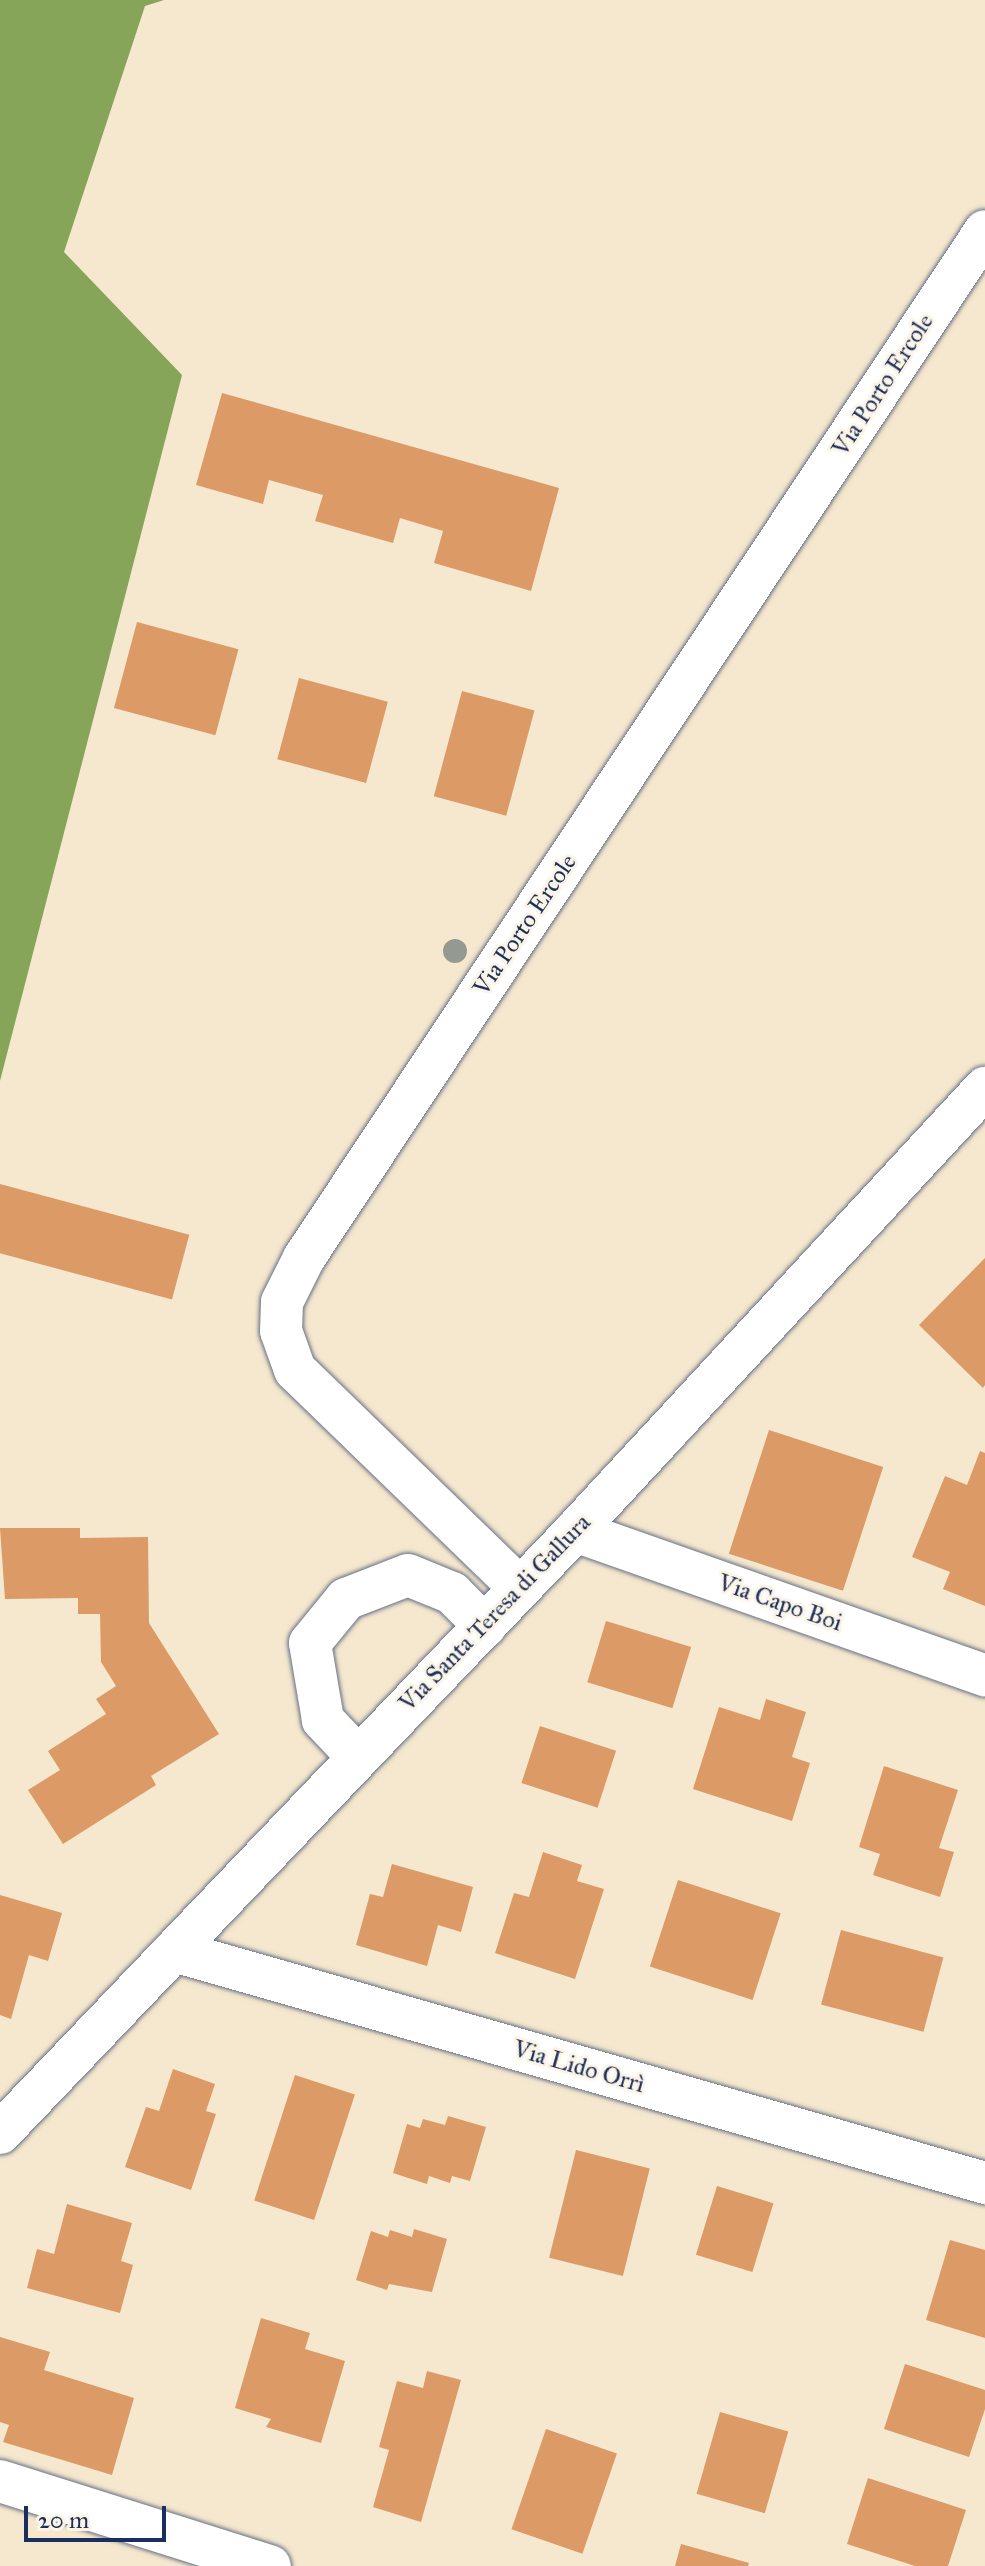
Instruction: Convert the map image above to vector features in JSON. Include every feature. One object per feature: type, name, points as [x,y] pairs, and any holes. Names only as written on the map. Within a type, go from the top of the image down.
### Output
[{"type":"street","name":"Via Porto Ercole","points":[[520,1588],[295,1370],[281,1331],[282,1302],[304,1258],[985,231]]},
{"type":"street","name":"Via Santa Teresa di Gallura","points":[[0,2133],[575,1531],[983,1092]]},
{"type":"street","name":"Via Capo Boi","points":[[575,1531],[985,1675]]},
{"type":"street","points":[[357,1756],[323,1720],[310,1643],[346,1599],[408,1575],[452,1593],[485,1626]]},
{"type":"street","name":"Via Lido Orrì","points":[[174,1951],[985,2183]]},
{"type":"street","points":[[0,2481],[270,2566]]},
{"type":"green space","points":[[0,0],[164,0],[145,6],[64,252],[182,375],[0,1081]]},
{"type":"building","points":[[222,393],[559,488],[531,591],[434,563],[443,531],[400,518],[393,543],[315,521],[323,495],[269,480],[263,504],[196,485]]},
{"type":"building","points":[[137,622],[238,649],[215,735],[114,708]]},
{"type":"building","points":[[299,678],[388,702],[366,783],[277,759]]},
{"type":"building","points":[[462,691],[534,710],[506,816],[434,796]]},
{"type":"building","points":[[0,1184],[189,1235],[172,1299],[0,1253]]},
{"type":"building","points":[[985,1258],[985,1385],[983,1388],[919,1325]]},
{"type":"building","points":[[769,1430],[883,1467],[843,1591],[729,1554]]},
{"type":"building","points":[[980,1451],[985,1453],[985,1606],[943,1589],[950,1572],[912,1557],[945,1476],[967,1485]]},
{"type":"building","points":[[0,1528],[80,1528],[80,1538],[148,1537],[149,1623],[219,1734],[151,1776],[156,1785],[63,1844],[28,1790],[60,1770],[48,1751],[106,1714],[96,1699],[116,1686],[101,1662],[100,1614],[78,1614],[78,1598],[5,1599]]},
{"type":"building","points":[[606,1621],[691,1647],[672,1708],[587,1682]]},
{"type":"building","points":[[766,1699],[806,1712],[792,1757],[810,1763],[792,1821],[693,1789],[719,1707],[760,1720]]},
{"type":"building","points":[[540,1726],[616,1751],[598,1808],[521,1783]]},
{"type":"building","points":[[884,1766],[958,1790],[939,1848],[954,1852],[940,1897],[873,1875],[880,1854],[859,1847]]},
{"type":"building","points":[[543,1852],[582,1865],[577,1881],[604,1889],[575,1979],[495,1953],[514,1893],[529,1897]]},
{"type":"building","points":[[392,1864],[473,1887],[461,1932],[438,1925],[427,1966],[356,1945],[370,1894],[383,1897]]},
{"type":"building","points":[[678,1880],[781,1913],[753,2000],[650,1967]]},
{"type":"building","points":[[0,1895],[62,1913],[48,1961],[29,1955],[11,2019],[0,2015]]},
{"type":"building","points":[[841,1930],[943,1957],[923,2032],[821,2004]]},
{"type":"building","points":[[173,2069],[215,2084],[206,2111],[216,2114],[191,2190],[125,2167],[146,2107],[159,2111]]},
{"type":"building","points":[[295,2075],[355,2094],[314,2220],[254,2201]]},
{"type":"building","points":[[448,2116],[486,2127],[470,2181],[452,2176],[450,2183],[429,2176],[427,2184],[393,2173],[407,2124],[420,2128],[423,2119],[445,2125]]},
{"type":"building","points":[[576,2150],[650,2168],[623,2276],[549,2258]]},
{"type":"building","points":[[717,2186],[773,2203],[752,2272],[696,2255]]},
{"type":"building","points":[[67,2204],[132,2223],[121,2261],[133,2265],[120,2313],[27,2288],[37,2249],[54,2254]]},
{"type":"building","points":[[414,2229],[447,2239],[432,2292],[389,2284],[387,2290],[356,2280],[371,2231],[388,2237],[390,2230],[412,2237]]},
{"type":"building","points":[[950,2240],[985,2250],[985,2338],[926,2320]]},
{"type":"building","points":[[261,2318],[310,2333],[305,2349],[345,2361],[321,2443],[266,2427],[271,2419],[235,2408]]},
{"type":"building","points":[[0,2337],[50,2352],[44,2370],[134,2398],[112,2475],[3,2442],[9,2425],[0,2422]]},
{"type":"building","points":[[905,2364],[985,2390],[985,2409],[969,2457],[884,2429]]},
{"type":"building","points":[[427,2371],[461,2380],[421,2522],[373,2507],[389,2450],[379,2447],[397,2381],[423,2388]]},
{"type":"building","points":[[720,2412],[788,2432],[765,2513],[697,2494]]},
{"type":"building","points":[[546,2429],[617,2453],[582,2554],[511,2529]]},
{"type":"building","points":[[868,2478],[966,2510],[948,2566],[915,2566],[847,2544]]},
{"type":"building","points":[[681,2544],[749,2563],[748,2566],[675,2566]]}]
